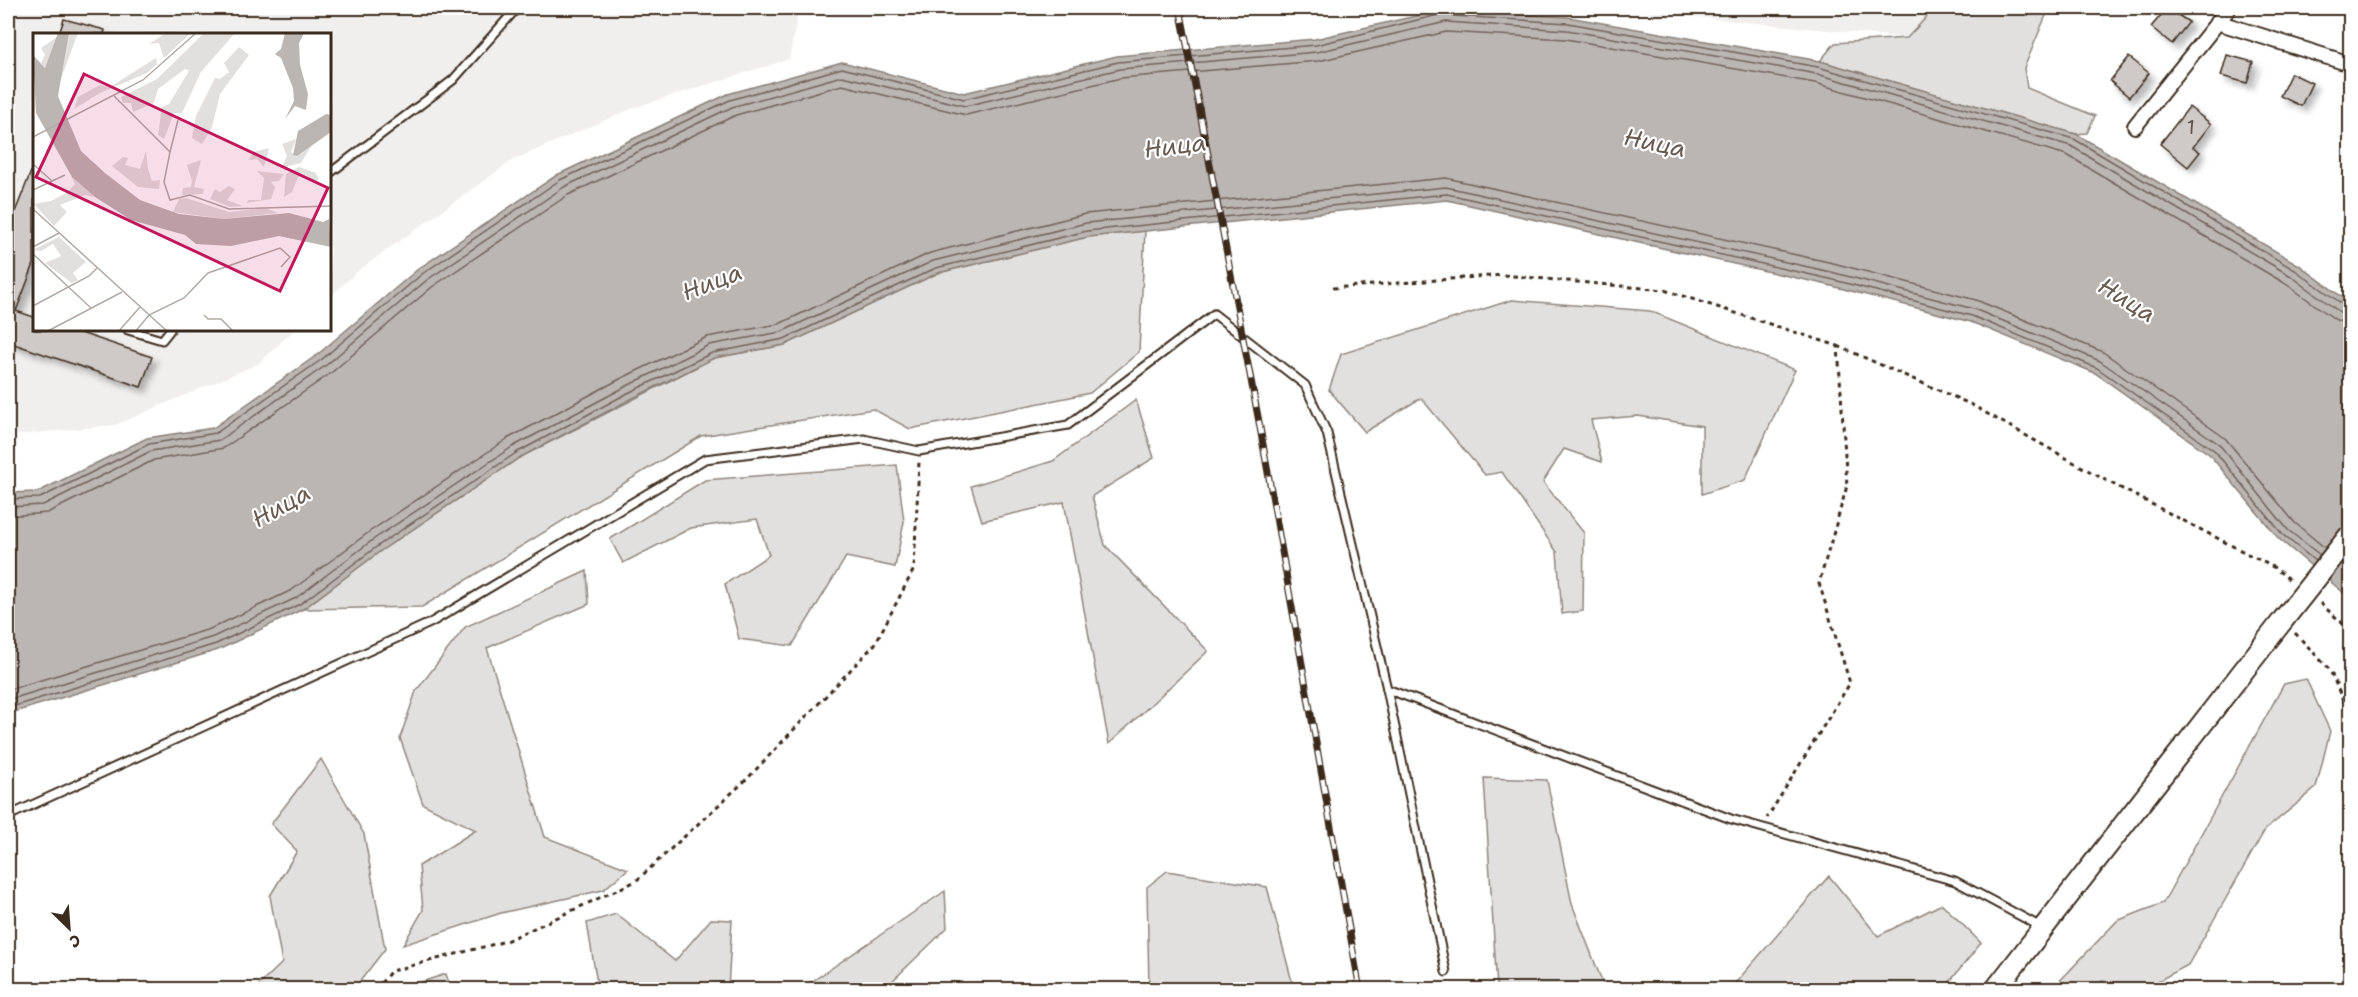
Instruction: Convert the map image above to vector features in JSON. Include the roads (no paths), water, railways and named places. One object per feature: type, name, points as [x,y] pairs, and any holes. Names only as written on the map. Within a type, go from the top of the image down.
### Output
[{"type":"street","points":[[2135,126],[2229,8]]},
{"type":"street","points":[[2217,22],[2350,64]]},
{"type":"street","points":[[1995,990],[2350,535]]},
{"type":"lane","points":[[332,171],[453,80],[517,8]]},
{"type":"lane","points":[[8,816],[432,621],[705,459],[864,439],[919,451],[1068,425],[1214,314],[1305,385],[1323,423],[1388,689],[1446,972]]},
{"type":"lane","points":[[135,332],[162,340],[168,332]]},
{"type":"lane","points":[[1388,689],[1731,819],[1955,881],[2042,927]]},
{"type":"water","name":"Ница","points":[[1442,10],[1568,17],[1820,61],[2076,134],[2299,265],[2350,303],[2350,598],[2279,539],[2209,454],[2095,373],[1971,322],[1828,285],[1447,200],[1088,237],[938,273],[785,345],[714,358],[631,399],[519,458],[382,550],[303,609],[218,650],[8,714],[8,493],[38,492],[147,438],[213,428],[317,355],[418,269],[557,175],[728,94],[842,62],[964,93],[1117,56],[1315,39]]},
{"type":"railway","points":[[1180,8],[1259,422],[1360,990]]}]
